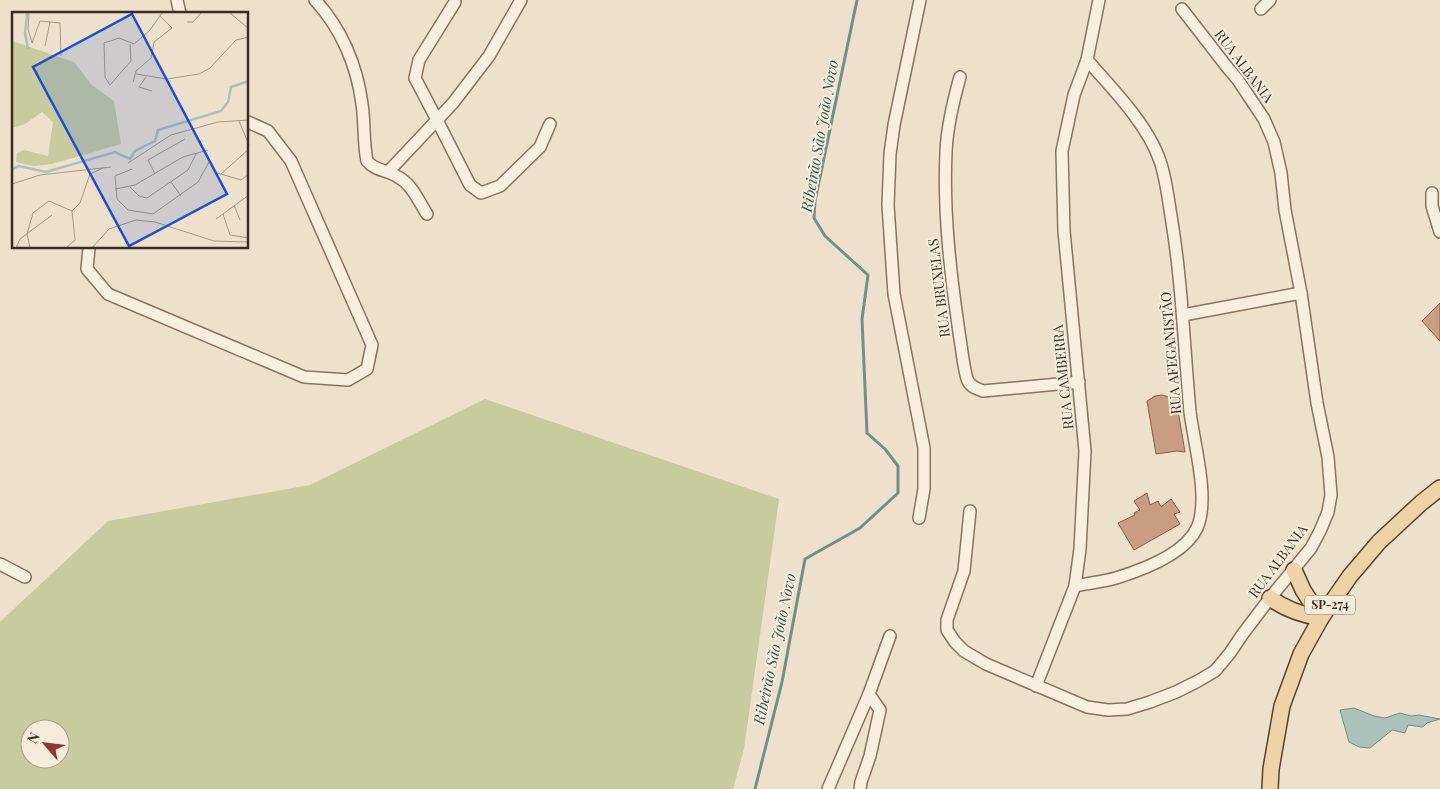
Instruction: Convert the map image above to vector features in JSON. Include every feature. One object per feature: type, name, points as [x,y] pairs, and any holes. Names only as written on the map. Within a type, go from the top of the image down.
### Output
[{"type":"main road","name":"SP-274","points":[[1270,789],[1272,762],[1282,706],[1301,654],[1321,618],[1350,576],[1379,542],[1440,488]]},
{"type":"main road","points":[[1294,570],[1303,590],[1321,618]]},
{"type":"main road","points":[[1270,598],[1296,612],[1321,618]]},
{"type":"street","points":[[315,0],[336,27],[353,65],[362,103],[367,161],[372,167],[388,172],[403,180],[410,187],[426,214]]},
{"type":"street","points":[[388,172],[453,104],[489,56],[521,0]]},
{"type":"street","points":[[919,518],[924,489],[924,448],[894,294],[888,205],[890,154],[894,125],[920,0]]},
{"type":"street","name":"RUA CAMBERRA","points":[[1036,686],[1075,586],[1080,549],[1085,451],[1064,231],[1062,151],[1074,95],[1087,60],[1099,0]]},
{"type":"street","points":[[1261,10],[1270,0]]},
{"type":"street","points":[[455,2],[419,60],[414,78],[470,185],[481,192],[500,186],[540,147],[550,124]]},
{"type":"street","name":"RUA ALBANIA","points":[[970,511],[964,571],[947,620],[947,630],[954,642],[964,651],[986,664],[1087,707],[1108,710],[1127,709],[1150,702],[1176,692],[1215,671],[1270,598],[1311,548],[1320,531],[1328,512],[1331,495],[1328,457],[1316,396],[1301,293],[1285,210],[1281,173],[1274,142],[1264,119],[1238,80],[1182,9]]},
{"type":"street","name":"RUA AFEGANISTÃO","points":[[1075,586],[1115,578],[1166,557],[1187,543],[1197,529],[1203,512],[1202,492],[1190,413],[1175,240],[1161,162],[1152,142],[1127,106],[1087,60]]},
{"type":"street","name":"RUA BRUXELAS","points":[[960,77],[948,125],[946,210],[958,325],[968,380],[975,388],[984,391],[1079,382]]},
{"type":"street","points":[[89,249],[87,268],[108,294],[304,377],[348,380],[368,369],[372,345],[291,161],[268,131],[249,122]]},
{"type":"street","points":[[1432,193],[1432,206],[1440,232]]},
{"type":"street","points":[[1183,315],[1301,293]]},
{"type":"street","points":[[0,564],[25,578]]},
{"type":"street","points":[[828,789],[869,694],[890,636]]},
{"type":"street","points":[[860,789],[870,756],[880,710],[869,694]]},
{"type":"green space","points":[[485,399],[779,499],[744,749],[733,789],[0,789],[0,622],[108,521],[310,485]]},
{"type":"water","points":[[1354,708],[1385,718],[1400,713],[1440,719],[1427,723],[1423,727],[1408,725],[1405,733],[1392,730],[1370,748],[1359,747],[1349,742],[1340,710]]},
{"type":"building","points":[[1440,303],[1440,341],[1422,321]]},
{"type":"building","points":[[1162,395],[1176,399],[1185,452],[1177,451],[1156,454],[1147,401],[1155,396]]},
{"type":"building","points":[[1147,493],[1150,505],[1158,501],[1161,507],[1171,499],[1180,512],[1174,514],[1180,524],[1134,550],[1118,523],[1135,515],[1134,513],[1140,510],[1134,501]]},
{"type":"waterway","name":"Ribeirão São João Novo","points":[[755,789],[782,682],[805,559],[860,528],[898,493],[898,466],[885,449],[867,433],[862,319],[868,275],[825,236],[814,218],[815,201],[857,0]]}]
